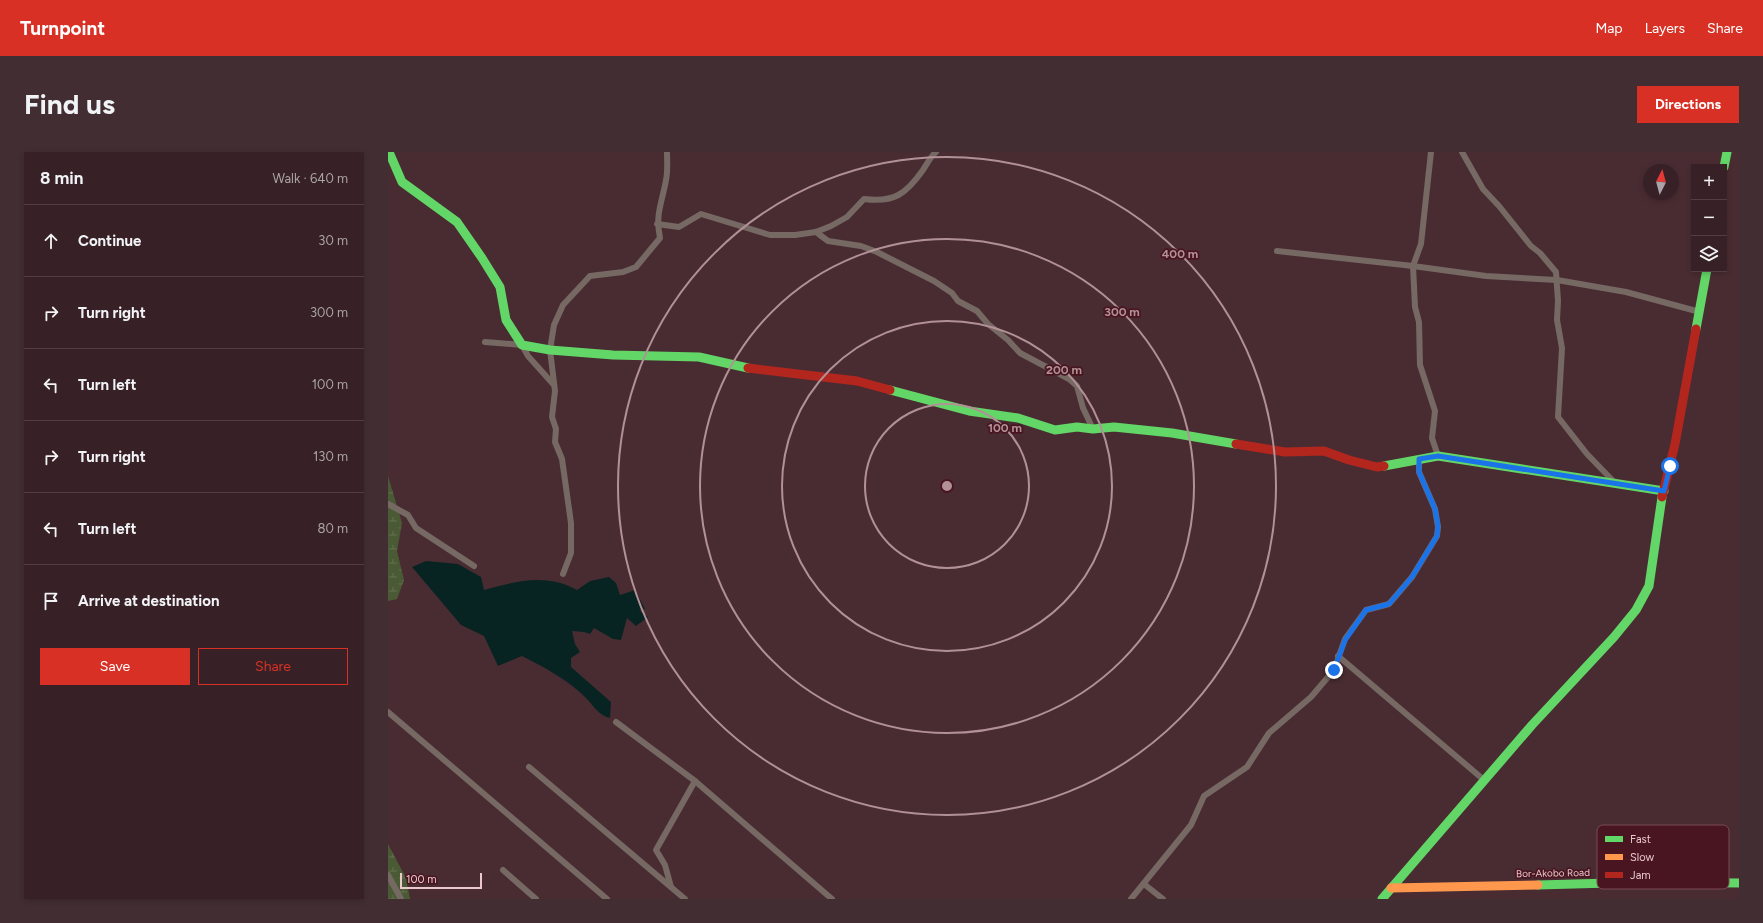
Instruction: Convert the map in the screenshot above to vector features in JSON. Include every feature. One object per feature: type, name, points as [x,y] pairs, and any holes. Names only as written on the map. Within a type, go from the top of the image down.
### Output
[{"type":"street","points":[[389,152],[402,182],[457,222],[500,287],[506,320],[528,356],[554,385]]},
{"type":"street","points":[[563,574],[571,553],[571,523],[562,459],[555,442],[556,429],[552,417],[554,385],[550,350],[554,325],[563,305],[590,276],[623,272],[636,267],[660,238],[657,224],[666,179],[667,152]]},
{"type":"street","points":[[657,224],[680,226],[701,214],[770,234],[795,235],[816,232],[847,217],[864,199],[891,199],[900,196],[936,152]]},
{"type":"street","points":[[1431,152],[1421,244],[1413,266],[1415,307],[1419,322],[1420,365],[1435,411],[1432,438],[1438,456]]},
{"type":"street","points":[[1462,152],[1483,189],[1499,206],[1531,246],[1540,253],[1556,272],[1557,320],[1562,348],[1558,417],[1587,454],[1617,484]]},
{"type":"street","points":[[1725,164],[1727,152]]},
{"type":"street","points":[[816,232],[828,241],[861,246],[877,252],[934,281],[952,294],[958,301],[977,311],[988,324],[1008,340],[1020,353],[1069,379],[1077,386],[1083,408],[1093,429]]},
{"type":"street","points":[[1277,251],[1413,266],[1486,276],[1557,280],[1626,292],[1700,312]]},
{"type":"street","points":[[1382,899],[1484,780],[1504,759],[1532,724],[1614,637],[1636,610],[1649,586],[1664,491],[1700,312],[1707,272]]},
{"type":"street","points":[[485,342],[522,345],[550,350],[613,355],[699,357],[754,369],[857,381],[969,411],[1018,418],[1056,430],[1077,427],[1093,429],[1114,427],[1172,433],[1285,452],[1324,451],[1349,460],[1377,467],[1438,456],[1664,491]]},
{"type":"street","points":[[1132,899],[1191,825],[1204,796],[1247,767],[1269,733],[1311,697],[1334,670],[1345,640],[1366,610],[1389,604],[1412,577],[1437,536],[1438,526],[1435,509],[1419,472],[1419,459]]},
{"type":"street","points":[[388,504],[408,515],[416,528],[474,566]]},
{"type":"street","points":[[1338,656],[1484,780]]},
{"type":"street","points":[[388,712],[607,899]]},
{"type":"street","points":[[616,722],[695,781],[832,899]]},
{"type":"street","points":[[529,767],[685,899]]},
{"type":"street","points":[[671,887],[665,864],[656,850],[695,781]]},
{"type":"street","points":[[504,870],[536,899]]},
{"type":"street","points":[[388,875],[401,899]]},
{"type":"street","name":"Bor-Akobo Road","points":[[1392,888],[1597,883]]},
{"type":"street","name":"Bor-Akobo Road","points":[[1729,883],[1739,883]]},
{"type":"street","points":[[1144,884],[1163,899]]},
{"type":"green space","points":[[388,476],[402,523],[397,551],[404,580],[397,599],[388,601]]},
{"type":"green space","points":[[388,844],[406,878],[410,899],[388,899]]},
{"type":"water","points":[[426,561],[458,564],[481,577],[484,590],[531,580],[543,580],[565,585],[577,590],[590,581],[609,577],[616,583],[620,595],[635,590],[645,609],[639,610],[648,617],[636,626],[627,618],[621,640],[613,639],[594,628],[590,634],[572,631],[575,644],[580,652],[571,658],[571,667],[611,702],[610,718],[600,713],[580,692],[565,680],[522,656],[498,666],[484,636],[461,625],[412,567]]},
{"type":"traffic: fast","points":[[389,152],[402,182],[457,222],[482,258],[500,287],[506,320],[522,345],[550,350],[613,355],[699,357],[748,368]]},
{"type":"traffic: fast","points":[[1725,164],[1727,152]]},
{"type":"traffic: fast","points":[[1696,329],[1706,272]]},
{"type":"traffic: fast","points":[[890,390],[969,411],[1018,418],[1055,430],[1077,427],[1093,429],[1114,427],[1172,433],[1236,444]]},
{"type":"traffic: fast","points":[[1384,466],[1438,456],[1664,491]]},
{"type":"traffic: fast","points":[[1382,899],[1532,725],[1614,637],[1636,610],[1649,586],[1662,497]]},
{"type":"traffic: fast","points":[[1538,885],[1597,883]]},
{"type":"traffic: fast","points":[[1729,883],[1739,883]]},
{"type":"traffic: slow","points":[[1391,888],[1538,885]]},
{"type":"traffic: jam","points":[[1662,497],[1675,444],[1696,329]]},
{"type":"traffic: jam","points":[[748,368],[857,381],[890,390]]},
{"type":"traffic: jam","points":[[1236,444],[1285,452],[1324,451],[1349,460],[1377,467],[1384,466]]},
{"type":"route","points":[[1334,670],[1345,640],[1366,610],[1389,604],[1412,577],[1437,536],[1438,526],[1435,509],[1419,472],[1419,459],[1438,456],[1664,491],[1670,466]]}]
